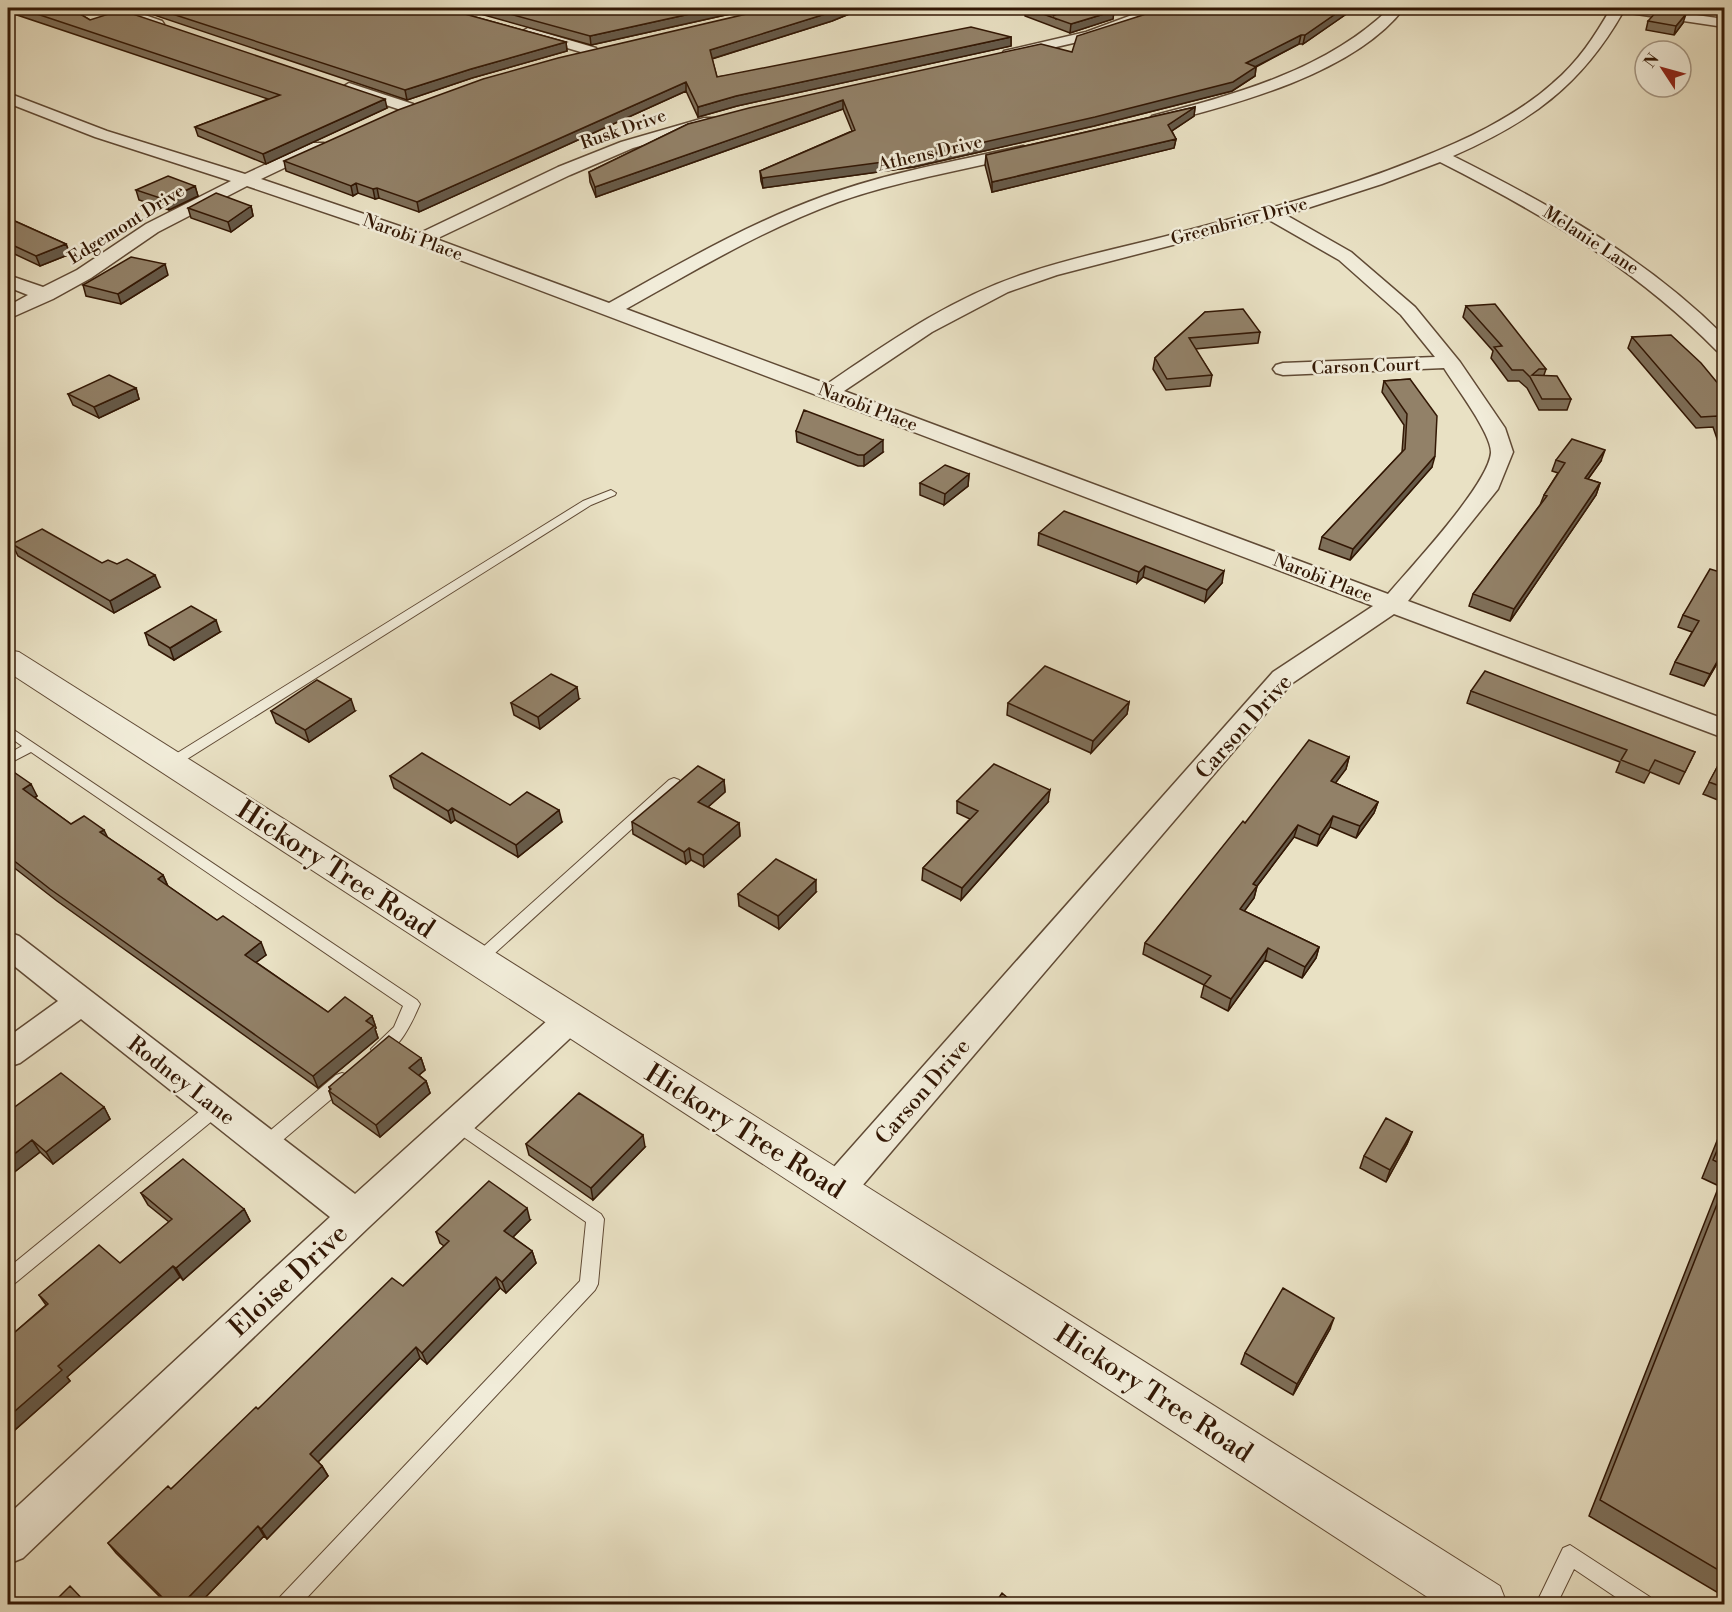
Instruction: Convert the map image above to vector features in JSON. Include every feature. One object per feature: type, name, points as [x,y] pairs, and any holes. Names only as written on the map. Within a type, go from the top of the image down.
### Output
[{"type":"street","points":[[114,8],[168,28]]},
{"type":"street","points":[[994,58],[1090,35],[1162,8]]},
{"type":"street","points":[[1145,123],[1210,106],[1303,72],[1380,25],[1397,8]]},
{"type":"street","name":"Greenbrier Drive","points":[[829,392],[934,321],[977,299],[1029,278],[1373,183],[1441,156],[1495,130],[1558,87],[1598,44],[1618,8]]},
{"type":"street","points":[[1624,8],[1725,23]]},
{"type":"street","points":[[1107,10],[1136,19]]},
{"type":"street","points":[[510,27],[596,50],[557,61]]},
{"type":"street","points":[[339,85],[407,107]]},
{"type":"street","name":"Narobi Place","points":[[8,98],[101,134],[421,239],[1725,729]]},
{"type":"street","points":[[386,116],[427,100]]},
{"type":"street","name":"Rusk Drive","points":[[421,239],[564,171],[627,145],[726,116]]},
{"type":"street","name":"Edgemont Drive","points":[[8,313],[84,274],[152,228],[246,180],[334,139]]},
{"type":"street","name":"Athens Drive","points":[[610,310],[735,242],[833,199],[899,179],[1035,148]]},
{"type":"street","name":"Melanie Lane","points":[[1441,156],[1528,200],[1602,245],[1644,274],[1725,347]]},
{"type":"street","name":"Carson Drive","points":[[837,1189],[1267,693],[1282,678],[1392,604],[1433,557],[1490,484],[1502,452],[1494,428],[1450,362],[1408,311],[1345,256],[1270,213]]},
{"type":"street","points":[[8,280],[46,295]]},
{"type":"street","name":"Carson Court","points":[[1283,369],[1450,362]]},
{"type":"street","name":"Hickory Tree Road","points":[[8,659],[1482,1605]]},
{"type":"street","name":"Rodney Lane","points":[[8,944],[356,1216]]},
{"type":"street","points":[[8,1054],[81,1001]]},
{"type":"street","name":"Eloise Drive","points":[[8,1544],[356,1216],[570,1019]]},
{"type":"lane","points":[[171,763],[587,503],[611,493]]},
{"type":"lane","points":[[8,730],[412,1005],[400,1031],[266,1145]]},
{"type":"lane","points":[[8,760],[31,746]]},
{"type":"lane","points":[[478,960],[674,783]]},
{"type":"lane","points":[[8,1278],[217,1107]]},
{"type":"lane","points":[[286,1605],[589,1284],[595,1219],[458,1124]]},
{"type":"lane","points":[[1546,1605],[1570,1555],[1643,1605]]},
{"type":"building","points":[[19,8],[70,8],[90,20],[121,10],[385,99],[263,154],[195,127],[280,95]]},
{"type":"building","points":[[154,8],[443,8],[566,42],[405,90]]},
{"type":"building","points":[[488,8],[717,8],[590,36]]},
{"type":"building","points":[[772,8],[844,8],[710,50],[717,77],[971,27],[1011,37],[736,96],[698,107],[686,82],[417,202],[377,188],[373,189],[356,183],[351,186],[284,161],[398,110],[483,79],[558,58]]},
{"type":"building","points":[[1026,8],[1059,8],[1053,16],[1069,8],[1103,8],[1114,11],[1071,24]]},
{"type":"building","points":[[1158,8],[1344,8],[1305,35],[1246,63],[1256,67],[1233,82],[1095,117],[914,158],[762,178],[760,171],[855,130],[843,100],[595,187],[589,172],[688,124],[749,108],[1041,44],[1072,52],[1077,36]]},
{"type":"building","points":[[1658,10],[1686,14],[1676,26],[1648,21]]},
{"type":"building","points":[[1195,107],[1168,125],[1176,139],[992,182],[986,155]]},
{"type":"building","points":[[168,176],[195,186],[166,200],[136,190]]},
{"type":"building","points":[[216,193],[251,206],[228,222],[188,208]]},
{"type":"building","points":[[8,218],[66,244],[36,256],[8,243]]},
{"type":"building","points":[[131,257],[165,264],[118,294],[83,285]]},
{"type":"building","points":[[1495,304],[1546,369],[1539,369],[1532,375],[1557,376],[1571,399],[1542,399],[1530,377],[1523,370],[1512,370],[1494,347],[1502,346],[1466,306]]},
{"type":"building","points":[[1243,309],[1260,332],[1189,338],[1212,375],[1167,379],[1155,358],[1205,312]]},
{"type":"building","points":[[1671,335],[1701,363],[1725,392],[1725,436],[1718,416],[1701,417],[1632,337]]},
{"type":"building","points":[[109,375],[136,388],[94,407],[68,394]]},
{"type":"building","points":[[1410,379],[1437,416],[1435,456],[1353,549],[1322,537],[1405,449],[1407,414],[1384,381]]},
{"type":"building","points":[[804,410],[883,440],[864,455],[858,455],[796,431]]},
{"type":"building","points":[[1572,439],[1605,450],[1585,478],[1600,483],[1514,609],[1473,594],[1547,496],[1544,495],[1565,463],[1556,460]]},
{"type":"building","points":[[945,465],[969,474],[945,494],[920,483]]},
{"type":"building","points":[[1064,511],[1224,571],[1207,590],[1145,566],[1139,572],[1039,533]]},
{"type":"building","points":[[42,529],[102,563],[108,560],[117,564],[127,559],[155,575],[110,601],[12,544]]},
{"type":"building","points":[[1710,569],[1723,573],[1725,571],[1725,648],[1710,674],[1675,662],[1699,621],[1683,615]]},
{"type":"building","points":[[191,606],[216,620],[170,648],[145,633]]},
{"type":"building","points":[[1045,666],[1129,702],[1093,741],[1008,703]]},
{"type":"building","points":[[1485,671],[1695,752],[1685,772],[1655,760],[1649,771],[1621,760],[1627,750],[1471,691]]},
{"type":"building","points":[[551,674],[577,687],[538,717],[511,703]]},
{"type":"building","points":[[317,680],[351,699],[305,730],[271,711]]},
{"type":"building","points":[[1309,740],[1349,757],[1331,781],[1378,802],[1360,826],[1333,816],[1320,835],[1298,825],[1253,884],[1257,886],[1240,909],[1319,947],[1305,967],[1268,948],[1231,999],[1204,985],[1211,976],[1145,943],[1243,821],[1245,823]]},
{"type":"building","points":[[422,753],[510,805],[527,792],[559,810],[516,845],[452,808],[448,811],[390,776]]},
{"type":"building","points":[[1720,762],[1725,764],[1725,788],[1709,782]]},
{"type":"building","points":[[994,764],[1050,790],[962,888],[923,868],[978,811],[957,801]]},
{"type":"building","points":[[698,766],[724,780],[698,802],[739,823],[703,855],[689,848],[684,852],[632,822]]},
{"type":"building","points":[[8,768],[31,784],[23,789],[71,824],[84,816],[104,830],[100,832],[163,875],[158,879],[217,920],[223,916],[261,942],[245,955],[328,1012],[345,997],[372,1016],[366,1021],[374,1026],[313,1076],[50,889],[8,856]]},
{"type":"building","points":[[776,859],[816,880],[778,916],[738,894]]},
{"type":"building","points":[[389,1036],[421,1058],[409,1068],[426,1081],[376,1125],[329,1091],[331,1089],[329,1087]]},
{"type":"building","points":[[61,1073],[104,1107],[46,1152],[32,1140],[8,1159],[8,1112]]},
{"type":"building","points":[[579,1093],[643,1135],[591,1188],[526,1144]]},
{"type":"building","points":[[1386,1118],[1412,1132],[1390,1170],[1364,1156]]},
{"type":"building","points":[[1725,1132],[1725,1166],[1713,1160]]},
{"type":"building","points":[[183,1159],[244,1209],[176,1268],[173,1266],[58,1366],[62,1370],[8,1417],[8,1338],[48,1304],[39,1295],[99,1245],[120,1263],[172,1219],[141,1193]]},
{"type":"building","points":[[489,1181],[527,1208],[504,1231],[532,1251],[502,1282],[496,1277],[422,1353],[416,1347],[310,1454],[322,1466],[261,1529],[258,1526],[181,1605],[170,1605],[108,1543],[168,1486],[171,1489],[256,1407],[258,1409],[392,1278],[403,1286],[449,1241],[436,1232]]},
{"type":"building","points":[[1725,1184],[1725,1574],[1600,1500]]},
{"type":"building","points":[[1283,1288],[1334,1318],[1297,1384],[1245,1353]]},
{"type":"building","points":[[70,1586],[88,1605],[51,1605]]},
{"type":"building","points":[[1002,1593],[1016,1605],[994,1605]]}]
